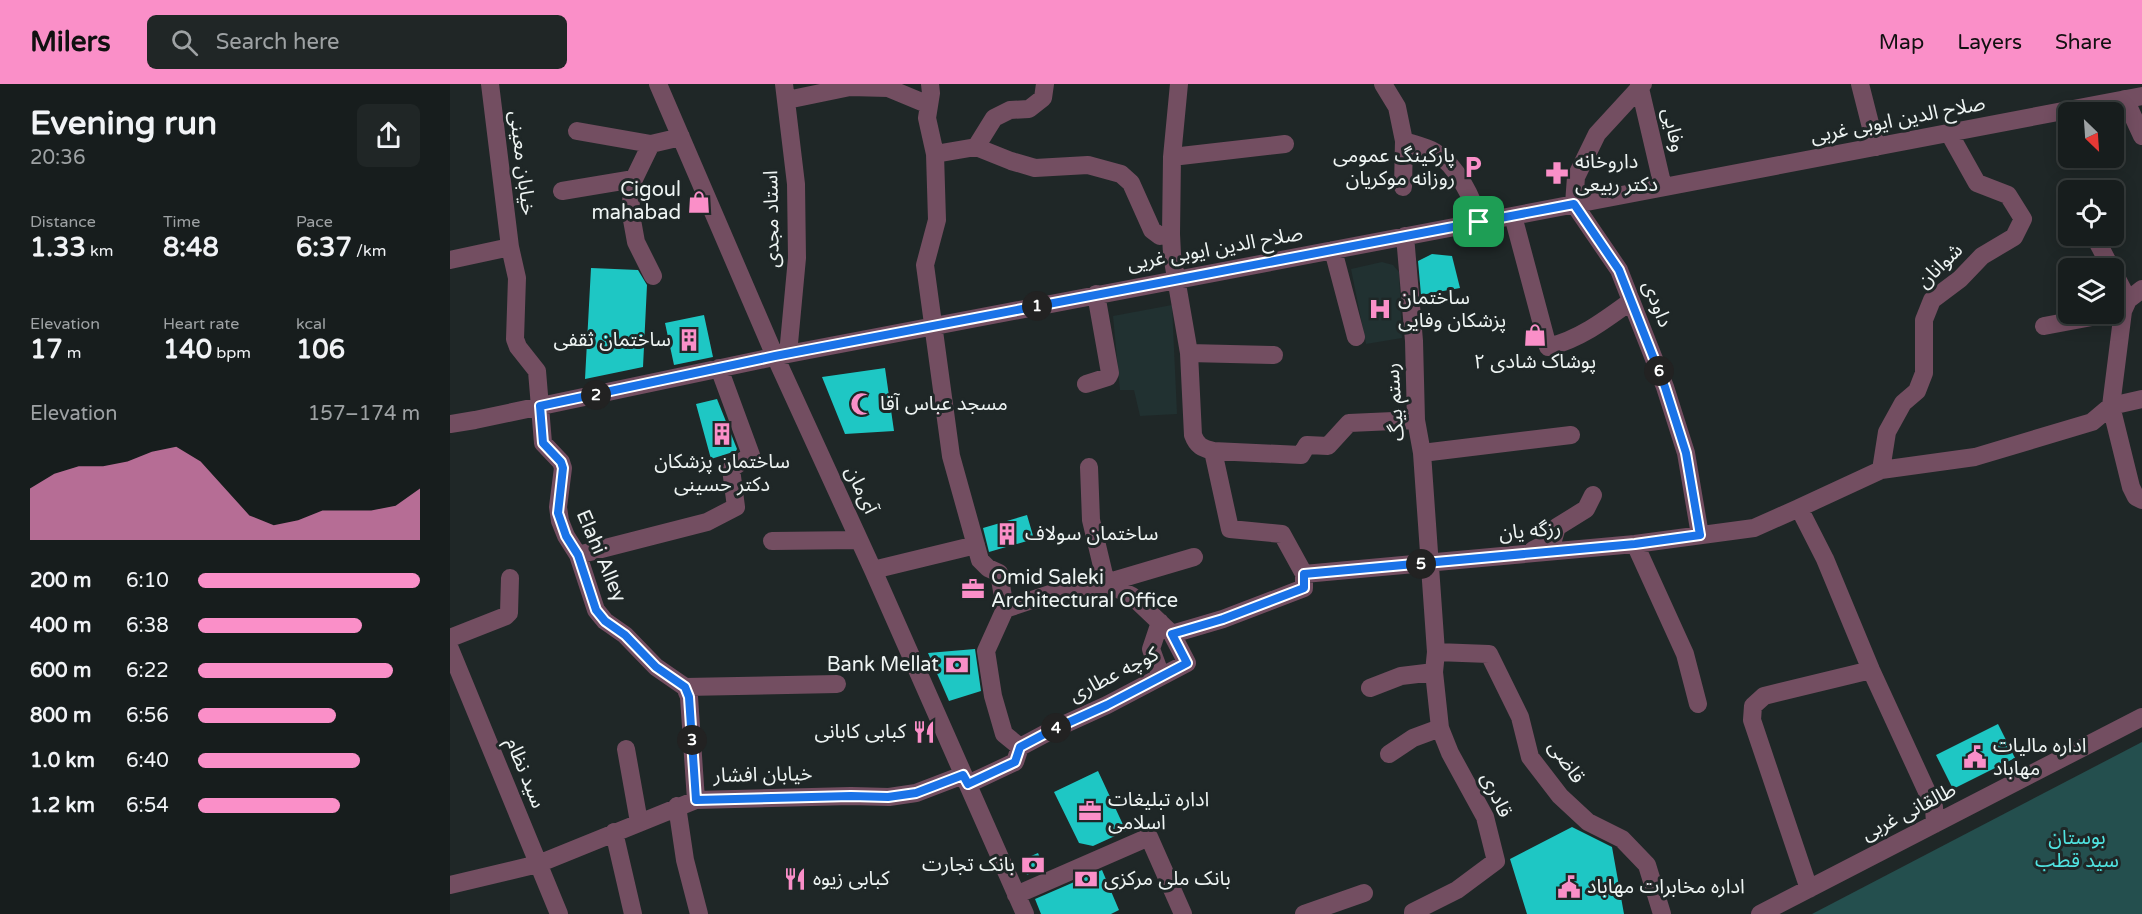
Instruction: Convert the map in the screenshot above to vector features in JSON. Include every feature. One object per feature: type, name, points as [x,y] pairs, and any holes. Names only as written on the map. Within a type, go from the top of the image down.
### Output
[{"type":"street","name":"خیابان معینی","points":[[490,84],[510,247],[518,278],[516,339],[518,347],[537,371],[540,406]]},
{"type":"street","name":"آی‌مان","points":[[658,84],[781,355],[859,540],[1025,914]]},
{"type":"street","points":[[930,84],[927,118],[935,154],[937,220],[925,265],[932,326],[951,456],[980,560],[988,568],[999,573],[1005,609],[986,651],[993,696],[1004,734],[1020,747]]},
{"type":"street","points":[[976,147],[994,118],[1010,110],[1029,109],[1043,98],[1044,84]]},
{"type":"street","points":[[1179,84],[1172,157],[1171,234],[1172,255],[1189,353],[1193,435],[1196,443],[1213,451],[1301,455],[1307,445],[1328,446],[1349,423],[1416,420]]},
{"type":"street","points":[[1383,84],[1397,107],[1404,141],[1402,187]]},
{"type":"street","points":[[1860,84],[1876,147]]},
{"type":"street","points":[[1574,204],[1576,177],[1597,134],[1640,85]]},
{"type":"street","name":"وفایی","points":[[1640,85],[1663,187]]},
{"type":"street","points":[[786,92],[850,87],[888,88],[929,105]]},
{"type":"street","name":"استاد مجدی","points":[[781,355],[797,258],[796,184],[786,92]]},
{"type":"street","points":[[2133,98],[2142,136]]},
{"type":"street","name":"صلاح الدین ایوبی غربی","points":[[1663,187],[2133,98]]},
{"type":"street","points":[[577,131],[651,144],[681,137]]},
{"type":"street","name":"شوانان","points":[[1881,470],[1887,432],[1903,403],[1917,391],[1924,373],[1924,320],[1932,300],[1960,279],[1982,256],[2014,237],[2023,219],[2008,195],[1977,183],[1949,133]]},
{"type":"street","points":[[1404,141],[1434,151],[1451,166],[1470,193],[1479,222]]},
{"type":"street","points":[[651,144],[634,179],[630,209],[636,242],[653,276]]},
{"type":"street","points":[[1172,157],[1285,144]]},
{"type":"street","points":[[935,154],[976,147],[1035,168],[1088,165],[1121,174],[1131,183],[1152,230],[1160,236],[1171,234]]},
{"type":"street","points":[[562,191],[634,179]]},
{"type":"street","name":"صلاح الدین ایوبی غریی","points":[[450,426],[781,355],[1663,187]]},
{"type":"street","name":"داودی","points":[[1574,204],[1619,270],[1665,387],[1686,453],[1700,535]]},
{"type":"street","points":[[1513,216],[1548,347],[1588,332],[1631,301]]},
{"type":"street","name":"رستم بیگ","points":[[1405,236],[1414,340],[1416,420],[1422,453],[1436,652]]},
{"type":"street","points":[[450,260],[510,247]]},
{"type":"street","points":[[1334,250],[1356,337]]},
{"type":"street","points":[[2124,304],[2142,288]]},
{"type":"street","points":[[1086,384],[1108,377],[1110,373],[1096,294]]},
{"type":"street","points":[[2044,326],[2058,323]]},
{"type":"street","points":[[2117,324],[2111,406],[2131,487],[2136,497],[2142,500]]},
{"type":"street","points":[[1189,353],[1274,355]]},
{"type":"street","points":[[578,555],[706,522],[736,507],[731,469],[751,455],[719,368]]},
{"type":"street","points":[[2111,406],[2142,399]]},
{"type":"street","name":"Elahi Alley","points":[[540,406],[543,443],[561,462],[563,468],[558,507],[560,521],[578,555],[596,610],[600,616],[625,635],[656,667],[685,687]]},
{"type":"street","name":"رزگه یان","points":[[1304,574],[1635,544],[1754,528],[1881,470],[1975,457],[2092,422],[2111,406]]},
{"type":"street","points":[[1422,453],[1571,435]]},
{"type":"street","points":[[1213,451],[1230,529],[1282,534],[1304,574]]},
{"type":"street","points":[[1089,467],[1090,520],[1106,583],[1132,596],[1166,628],[1151,649],[1161,676]]},
{"type":"street","points":[[1523,555],[1553,540],[1557,527],[1586,509],[1593,495]]},
{"type":"street","points":[[1799,508],[1825,559],[1870,670],[1934,807],[1935,824]]},
{"type":"street","points":[[772,541],[859,540]]},
{"type":"street","points":[[1635,544],[1685,654],[1698,704]]},
{"type":"street","points":[[873,570],[976,545]]},
{"type":"street","points":[[1005,609],[1059,591],[1106,583],[1194,557]]},
{"type":"street","name":"کوچه عطاری","points":[[965,779],[1015,762],[1020,747],[1187,663],[1166,628],[1223,619],[1304,588],[1304,574]]},
{"type":"street","points":[[450,638],[509,613],[510,578]]},
{"type":"street","name":"سید نظام","points":[[450,649],[559,914]]},
{"type":"street","name":"قادری","points":[[1413,914],[1457,890],[1496,861],[1485,817],[1450,753],[1440,728],[1434,672],[1436,652]]},
{"type":"street","name":"قاضی","points":[[1436,652],[1489,654],[1520,717],[1530,757],[1560,796],[1588,822],[1622,839],[1647,865],[1662,914]]},
{"type":"street","points":[[1809,889],[1752,720],[1753,706],[1764,696],[1870,670]]},
{"type":"street","points":[[1370,688],[1401,676],[1434,672]]},
{"type":"street","points":[[696,800],[689,697],[685,687],[837,684]]},
{"type":"street","name":"طالقانی غربی","points":[[1760,914],[2142,717]]},
{"type":"street","points":[[1389,754],[1413,738],[1440,728]]},
{"type":"street","points":[[627,749],[639,822]]},
{"type":"street","name":"خیابان افشار","points":[[450,885],[537,864],[696,800],[888,797],[916,793],[965,779]]},
{"type":"street","points":[[677,806],[693,913]]},
{"type":"street","points":[[615,832],[633,914]]},
{"type":"street","points":[[1016,895],[1149,837],[1183,914]]},
{"type":"street","points":[[1304,914],[1364,893]]},
{"type":"shaded area","name":"ساختمان پزشکان وفایی","points":[[1382,262],[1393,265],[1399,272],[1402,338],[1366,344],[1351,269]]},
{"type":"shaded area","points":[[1172,305],[1177,414],[1140,416],[1134,390],[1120,390],[1113,316]]},
{"type":"green space","name":"بوستان سید قطب","points":[[2142,742],[2142,914],[1812,914]]},
{"type":"building","points":[[1432,254],[1452,256],[1460,288],[1421,295],[1418,261]]},
{"type":"building","points":[[591,268],[638,270],[647,285],[643,367],[585,379]]},
{"type":"building","name":"ساختمان ثقفی","points":[[704,315],[713,357],[674,365],[665,323]]},
{"type":"building","name":"مسجد عباس آقا","points":[[885,368],[894,431],[845,434],[822,377]]},
{"type":"building","name":"ساختمان پزشکان دکتر حسینی","points":[[717,399],[737,449],[711,459],[696,404]]},
{"type":"building","name":"ساختمان سولاف","points":[[1027,515],[1034,539],[989,552],[983,528]]},
{"type":"building","name":"Bank Mellat","points":[[975,649],[981,691],[949,701],[928,653]]},
{"type":"building","name":"اداره مالیات مهاباد","points":[[1998,724],[2015,758],[1953,789],[1936,755]]},
{"type":"building","name":"اداره تبلیغات اسلامی","points":[[1098,771],[1126,831],[1093,846],[1079,843],[1054,792]]},
{"type":"building","name":"اداره مخابرات مهاباد","points":[[1572,827],[1612,847],[1624,914],[1527,914],[1510,859]]},
{"type":"building","name":"بانک تجارت","points":[[1038,853],[1044,867],[1027,875],[1022,860]]},
{"type":"building","name":"بانک ملی مرکزی","points":[[1102,870],[1119,910],[1111,914],[1041,914],[1035,899]]},
{"type":"place","name":"پارکینگ عمومی روزانه موکریان","points":[[1473,167]]},
{"type":"place","name":"داروخانه دکتر ربیعی","points":[[1557,173]]},
{"type":"place","name":"Cigoul mahabad","points":[[699,202]]},
{"type":"place","name":"ساختمان پزشکان وفایی","points":[[1380,309]]},
{"type":"place","name":"پوشاک شادی ۲","points":[[1535,335]]},
{"type":"place","name":"ساختمان ثقفی","points":[[689,340]]},
{"type":"place","name":"مسجد عباس آقا","points":[[862,404]]},
{"type":"place","name":"ساختمان پزشکان دکتر حسینی","points":[[722,434]]},
{"type":"place","name":"ساختمان سولاف","points":[[1007,534]]},
{"type":"place","name":"Omid Saleki Architectural Office","points":[[973,589]]},
{"type":"place","name":"Bank Mellat","points":[[957,665]]},
{"type":"place","name":"کبابی کابانی","points":[[924,732]]},
{"type":"place","name":"اداره مالیات مهاباد","points":[[1975,757]]},
{"type":"place","name":"اداره تبلیغات اسلامی","points":[[1090,811]]},
{"type":"place","name":"بانک تجارت","points":[[1033,865]]},
{"type":"place","name":"کبابى زیوه","points":[[795,879]]},
{"type":"place","name":"بانک ملی مرکزی","points":[[1086,879]]},
{"type":"place","name":"اداره مخابرات مهاباد","points":[[1569,887]]},
{"type":"route","points":[[1574,204],[1619,270],[1665,387],[1686,453],[1700,535],[1635,544],[1304,574],[1304,588],[1223,619],[1172,634],[1187,663],[1020,747],[1015,762],[968,784],[963,775],[916,793],[888,797],[696,800],[689,697],[680,682],[656,667],[625,635],[605,621],[596,610],[578,555],[560,521],[558,507],[564,473],[561,462],[543,443],[540,406],[775,356],[1479,222],[1574,204]]}]
